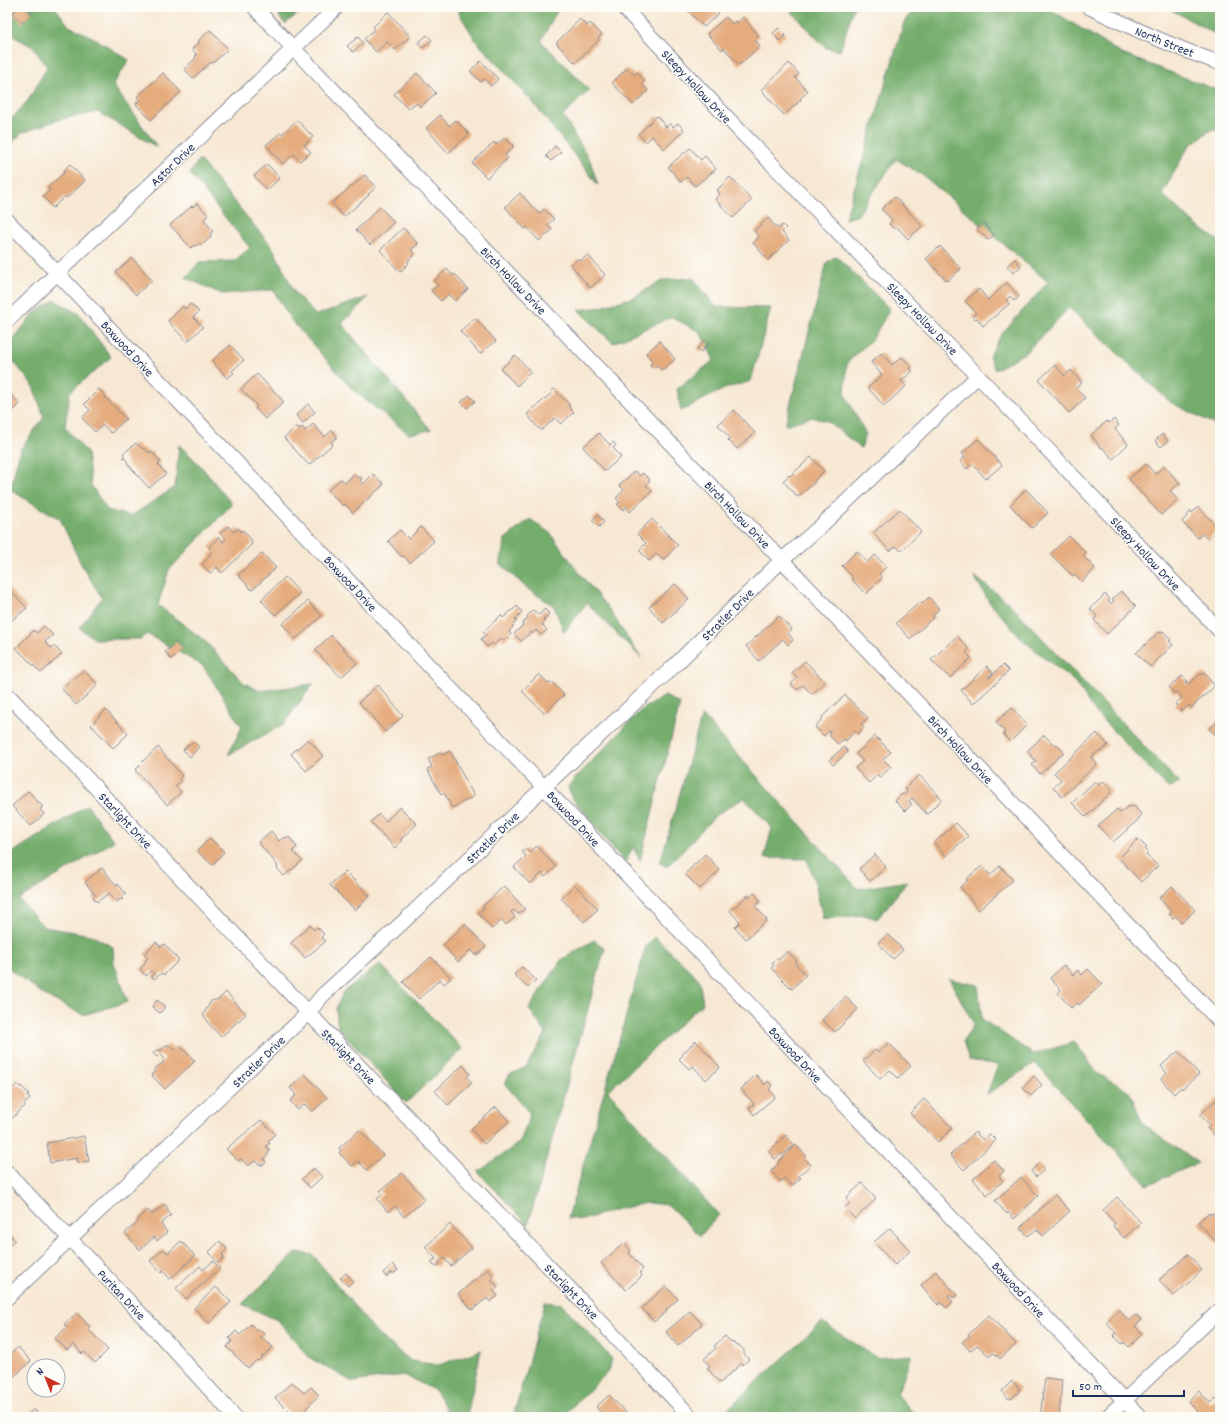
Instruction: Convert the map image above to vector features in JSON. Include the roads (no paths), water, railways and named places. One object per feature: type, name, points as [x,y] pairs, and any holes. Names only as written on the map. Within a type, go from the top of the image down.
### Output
[{"type":"street","name":"Birch Hollow Drive","points":[[254,7],[782,560],[1220,1022]]},
{"type":"street","name":"Astor Drive","points":[[7,321],[337,7]]},
{"type":"street","name":"Sleepy Hollow Drive","points":[[623,7],[736,127],[978,376],[1220,632]]},
{"type":"street","name":"North Street","points":[[1089,7],[1176,47],[1220,63]]},
{"type":"street","name":"Boxwood Drive","points":[[7,220],[1140,1417]]},
{"type":"street","name":"Stratler Drive","points":[[7,1298],[308,1013],[323,994],[402,923],[544,787],[672,668],[782,560],[822,525],[978,376]]},
{"type":"street","name":"Starlight Drive","points":[[7,694],[691,1417]]},
{"type":"street","name":"Puritan Drive","points":[[7,1172],[235,1417]]},
{"type":"street","points":[[1107,1417],[1220,1310]]}]
